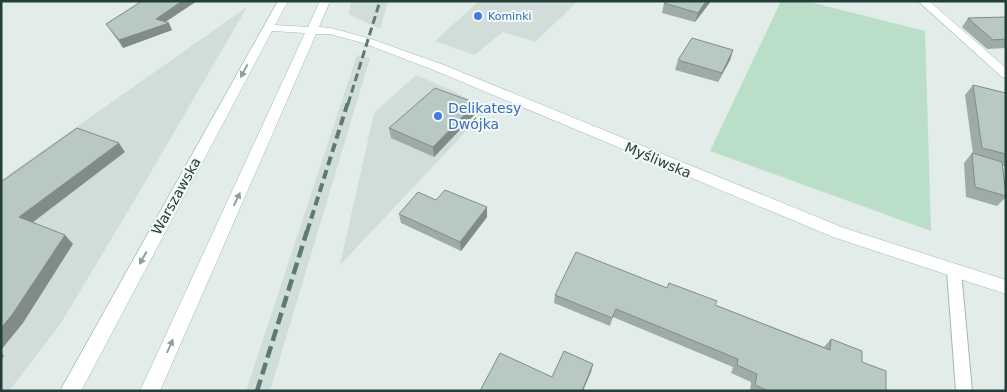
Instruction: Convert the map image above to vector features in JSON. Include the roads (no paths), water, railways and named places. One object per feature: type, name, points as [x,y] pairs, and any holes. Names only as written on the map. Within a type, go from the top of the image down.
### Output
[{"type":"main road","name":"Warszawska","points":[[70,391],[283,1]]},
{"type":"main road","points":[[150,391],[270,128],[325,1]]},
{"type":"main road","points":[[923,1],[1006,74]]},
{"type":"main road","name":"Myśliwska","points":[[268,28],[312,29],[350,35],[401,54],[839,233],[1006,288]]},
{"type":"lane","points":[[954,271],[964,391]]},
{"type":"railway","points":[[348,104],[380,1]]},
{"type":"railway","points":[[307,232],[348,102]]},
{"type":"railway","points":[[257,391],[307,231]]},
{"type":"place","name":"Kominki","points":[[478,16]]},
{"type":"place","name":"Delikatesy Dwójka","points":[[438,116]]}]
